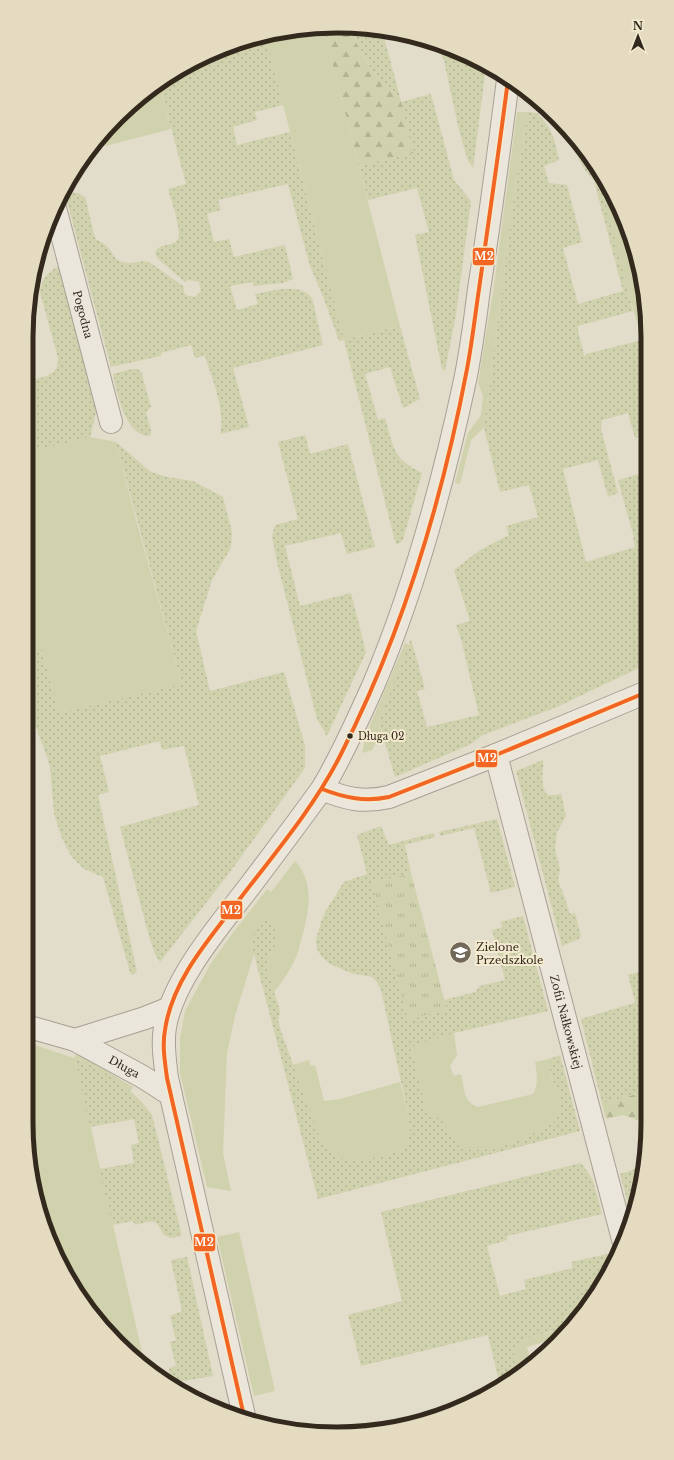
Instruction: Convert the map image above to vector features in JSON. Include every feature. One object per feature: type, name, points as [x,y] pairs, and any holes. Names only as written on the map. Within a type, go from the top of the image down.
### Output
[{"type":"street","points":[[243,1412],[165,1066],[163,1044],[165,1026],[176,993],[207,943],[322,789],[350,738],[382,664],[402,612],[419,561],[436,497],[470,354],[507,85]]},
{"type":"street","name":"Pogodna","points":[[58,218],[111,422]]},
{"type":"street","points":[[322,789],[348,798],[360,800],[375,800],[389,797],[496,756],[641,695]]},
{"type":"street","name":"Zofii Nałkowskiej","points":[[496,756],[621,1231]]},
{"type":"street","points":[[75,1040],[145,1018],[170,1008]]},
{"type":"street","name":"Długa","points":[[33,1028],[75,1040],[143,1077],[171,1095]]},
{"type":"green space","points":[[325,34],[400,326],[344,340],[267,41],[297,36]]},
{"type":"green space","points":[[325,34],[353,34],[358,47],[376,76],[400,97],[414,153],[359,166]]},
{"type":"green space","points":[[353,34],[384,37],[400,97],[384,84],[376,75],[358,47]]},
{"type":"green space","points":[[267,41],[283,105],[255,112],[257,120],[233,127],[237,145],[290,132],[344,340],[339,341],[310,266],[288,184],[218,200],[221,210],[207,214],[214,242],[229,239],[234,257],[285,245],[293,279],[283,283],[254,286],[252,282],[230,286],[237,310],[258,304],[255,294],[285,289],[300,290],[307,293],[312,298],[323,345],[233,368],[249,427],[220,434],[220,405],[205,356],[195,358],[191,345],[161,353],[161,356],[111,367],[67,201],[70,196],[70,193],[78,193],[85,197],[95,238],[106,245],[117,259],[130,263],[144,261],[149,262],[183,286],[185,295],[195,297],[201,291],[199,282],[188,280],[185,282],[158,259],[155,253],[160,247],[173,243],[178,239],[179,229],[168,189],[186,184],[161,89],[203,64],[225,54],[253,47],[252,45]]},
{"type":"green space","points":[[440,51],[471,64],[485,72],[473,168],[468,161],[459,130],[444,61]]},
{"type":"green space","points":[[161,89],[171,129],[100,148],[122,122]]},
{"type":"green space","points":[[431,94],[454,180],[471,201],[456,314],[445,371],[442,369],[415,235],[429,232],[417,188],[368,200],[359,166],[414,153],[401,102]]},
{"type":"green space","points":[[517,112],[528,112],[514,197],[484,428],[471,440],[460,484],[455,483],[468,433],[481,415],[483,396],[478,383],[494,286]]},
{"type":"green space","points":[[528,112],[537,113],[546,124],[552,135],[559,160],[544,166],[549,183],[567,185],[582,242],[563,248],[578,304],[623,291],[594,181],[585,170],[576,149],[590,168],[602,188],[633,311],[578,326],[584,355],[586,356],[586,354],[641,340],[641,437],[635,438],[628,413],[602,420],[601,429],[618,493],[608,497],[598,460],[563,469],[586,562],[635,547],[634,538],[618,480],[641,473],[641,667],[557,707],[483,735],[471,744],[395,777],[379,722],[411,639],[425,689],[417,691],[427,727],[479,715],[461,639],[456,625],[470,621],[454,570],[480,550],[509,535],[506,526],[538,517],[529,485],[500,492],[484,428],[514,197]]},
{"type":"green space","points":[[601,187],[618,221],[631,258],[638,297],[641,337],[615,245]]},
{"type":"green space","points":[[59,266],[97,409],[90,437],[33,451],[33,380],[52,373],[58,364],[58,358],[40,292],[42,283],[46,276]]},
{"type":"green space","points":[[400,326],[420,399],[403,408],[390,367],[365,374],[378,420],[385,418],[393,445],[399,457],[412,468],[422,473],[403,540],[396,545],[344,340]]},
{"type":"green space","points":[[132,369],[141,371],[151,407],[146,412],[151,431],[149,436],[141,434],[134,429],[128,421],[117,391],[113,374]]},
{"type":"green space","points":[[305,435],[310,454],[348,444],[375,547],[347,554],[341,533],[285,546],[300,606],[351,593],[366,652],[327,736],[317,719],[277,562],[272,536],[275,525],[298,519],[278,442]]},
{"type":"green space","points":[[90,437],[116,442],[136,520],[182,684],[59,713],[41,647],[33,649],[33,451]]},
{"type":"green space","points":[[116,442],[151,472],[167,477],[193,481],[223,497],[232,532],[231,545],[212,580],[196,631],[210,691],[284,672],[305,746],[305,768],[230,872],[160,962],[155,954],[149,936],[120,827],[199,805],[184,746],[162,750],[160,741],[100,756],[109,792],[98,795],[137,972],[131,975],[103,877],[84,869],[71,856],[61,836],[54,814],[50,766],[36,727],[33,728],[33,649],[41,647],[59,713],[182,684]]},
{"type":"green space","points":[[405,643],[409,645],[379,722],[382,734],[374,738],[376,743],[372,750],[362,753],[367,732]]},
{"type":"green space","points":[[543,760],[543,787],[547,795],[556,795],[561,793],[566,816],[557,832],[555,849],[560,869],[558,880],[570,914],[575,913],[581,936],[579,939],[562,946],[516,771]]},
{"type":"green space","points":[[497,819],[515,887],[491,893],[474,828],[440,836],[439,832]]},
{"type":"green space","points":[[381,826],[389,845],[433,833],[435,837],[405,845],[411,873],[372,883],[408,1020],[447,1010],[444,1000],[475,992],[480,986],[505,980],[492,930],[503,927],[500,922],[523,916],[548,1011],[454,1033],[411,1047],[427,1114],[441,1119],[456,1143],[462,1149],[479,1150],[496,1148],[527,1137],[550,1125],[555,1121],[560,1111],[560,1098],[549,1069],[552,1058],[560,1055],[580,1131],[318,1199],[250,939],[268,917],[275,931],[276,942],[266,966],[280,1011],[278,1021],[320,1139],[327,1150],[338,1157],[352,1161],[402,1151],[408,1143],[410,1129],[408,1113],[381,990],[377,982],[372,977],[351,973],[330,964],[322,957],[317,949],[316,940],[325,912],[344,882],[367,874],[357,835]]},
{"type":"green space","points":[[295,861],[306,878],[308,888],[309,898],[305,927],[295,960],[284,979],[274,992],[266,966],[276,943],[250,939],[254,954],[235,1016],[227,1053],[223,1153],[231,1191],[207,1187],[180,1073],[180,1038],[185,1011],[210,965],[232,934],[267,889],[271,892]]},
{"type":"green space","points":[[411,873],[447,1010],[408,1020],[372,883]]},
{"type":"green space","points":[[641,972],[641,1093],[602,1103],[581,1019],[634,1003],[628,975]]},
{"type":"green space","points":[[454,1033],[457,1055],[450,1066],[454,1076],[461,1074],[467,1098],[478,1107],[533,1094],[537,1082],[535,1062],[552,1058],[549,1070],[561,1104],[555,1121],[536,1133],[496,1148],[479,1150],[462,1149],[427,1114],[411,1047]]},
{"type":"green space","points":[[33,1044],[74,1058],[76,1054],[133,1087],[130,1092],[97,1068],[75,1058],[143,1357],[108,1323],[84,1292],[64,1257],[43,1202],[34,1143]]},
{"type":"green space","points":[[75,1058],[118,1081],[137,1097],[152,1115],[182,1236],[171,1238],[164,1235],[157,1223],[152,1221],[135,1225],[133,1221],[113,1225],[99,1169],[134,1163],[131,1145],[139,1143],[134,1119],[90,1127]]},
{"type":"green space","points":[[309,1060],[311,1066],[315,1065],[324,1101],[340,1099],[400,1082],[408,1113],[410,1129],[408,1143],[402,1151],[352,1161],[338,1157],[326,1150],[320,1139],[292,1065]]},
{"type":"green space","points":[[641,1093],[641,1121],[623,1115],[606,1119],[602,1103]]},
{"type":"green space","points":[[581,1163],[592,1178],[602,1214],[507,1236],[507,1240],[487,1246],[500,1296],[526,1289],[524,1280],[573,1268],[571,1262],[612,1253],[590,1292],[573,1314],[565,1316],[561,1325],[556,1330],[518,1343],[514,1357],[516,1368],[499,1380],[488,1335],[361,1366],[348,1315],[402,1301],[381,1212]]},
{"type":"green space","points":[[635,1169],[636,1174],[629,1208],[620,1174]]},
{"type":"green space","points":[[239,1232],[275,1391],[254,1396],[217,1237]]},
{"type":"green space","points":[[187,1257],[213,1376],[178,1382],[170,1377],[169,1368],[176,1366],[170,1342],[176,1340],[170,1316],[182,1311],[171,1260]]},
{"type":"green space","points":[[573,1314],[549,1341],[527,1347],[530,1358],[516,1368],[514,1357],[518,1343],[552,1332],[565,1316]]},
{"type":"transit line","name":"M2","points":[[243,1412],[167,1078],[164,1048],[165,1030],[175,994],[194,960],[216,929],[294,829],[331,773],[363,708],[383,662],[401,614],[418,566],[457,419],[467,369],[507,85]]},
{"type":"transit line","name":"M2","points":[[322,789],[339,795],[363,799],[389,797],[496,755],[641,695]]},
{"type":"place","name":"Długa 02","points":[[350,736]]},
{"type":"place","name":"Zielone Przedszkole","points":[[460,953]]}]
